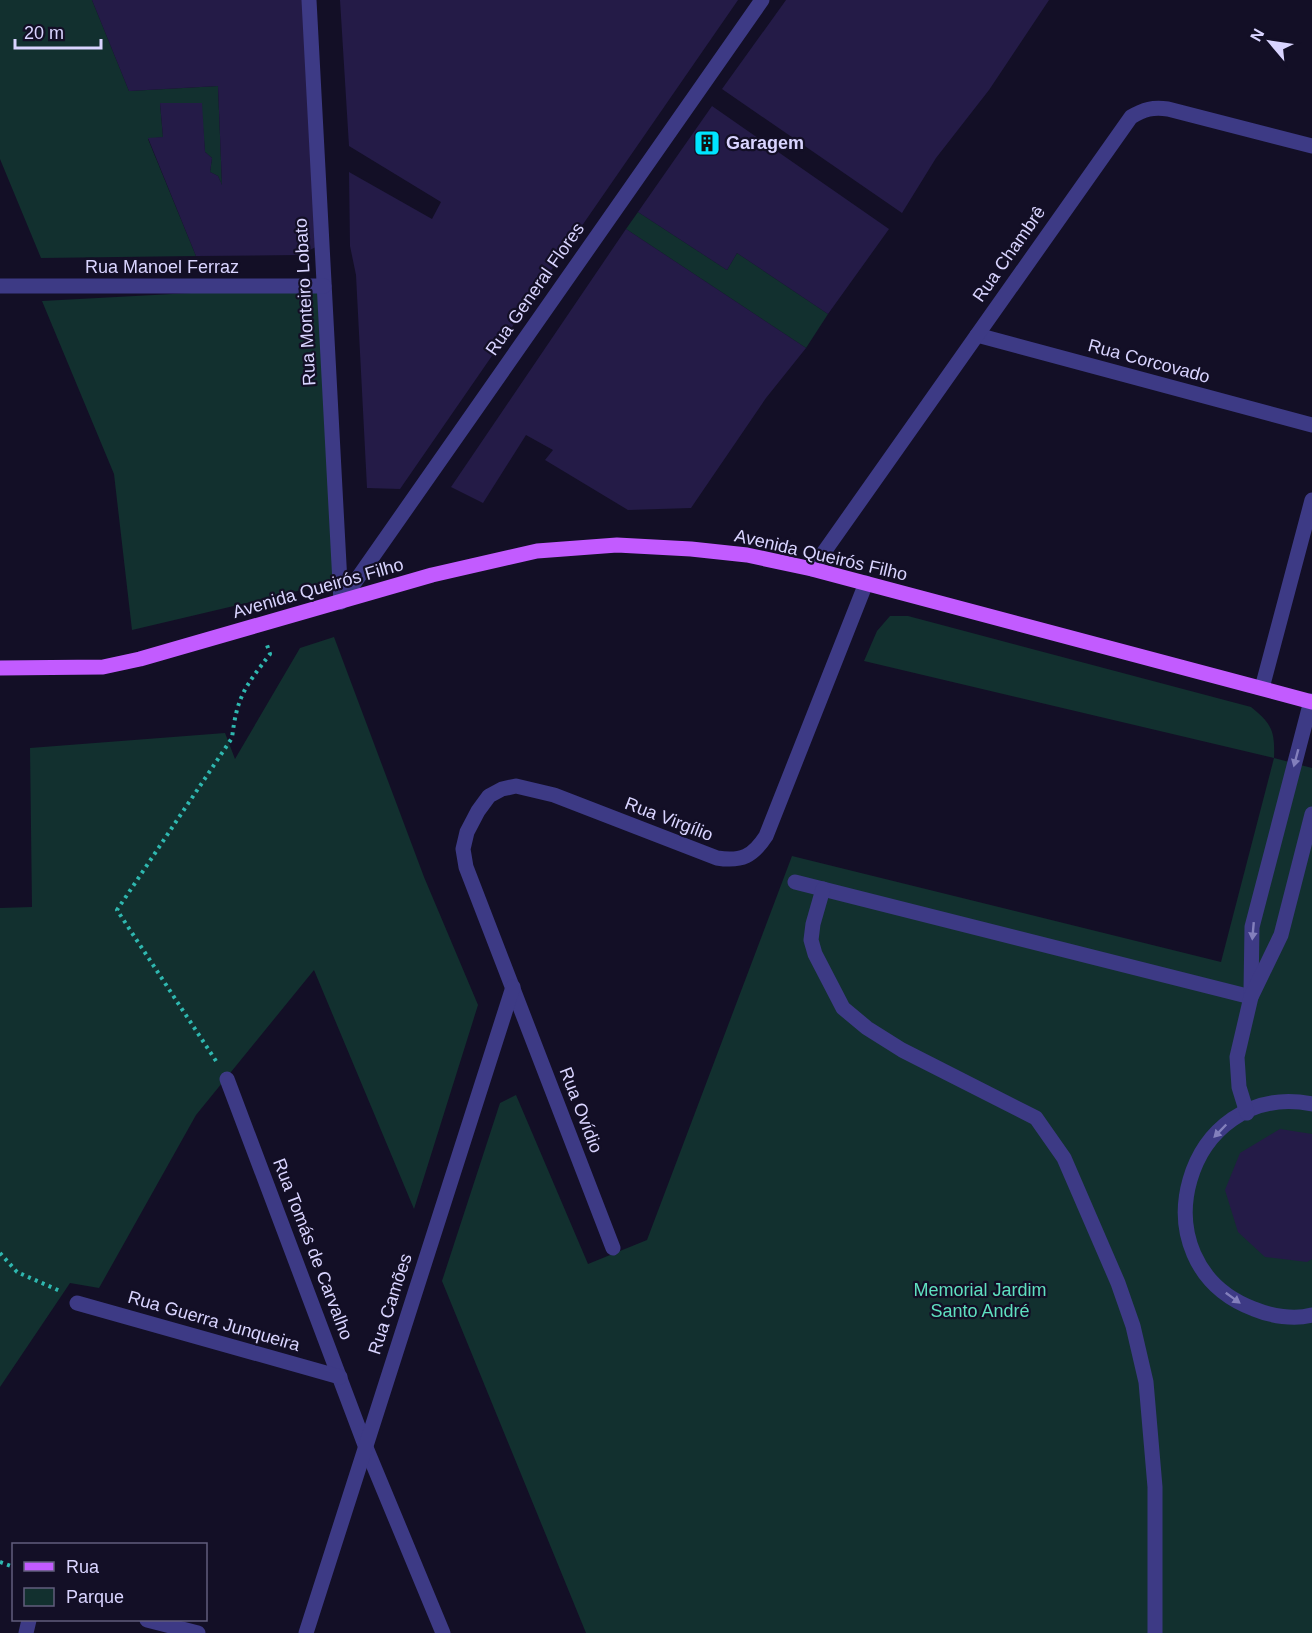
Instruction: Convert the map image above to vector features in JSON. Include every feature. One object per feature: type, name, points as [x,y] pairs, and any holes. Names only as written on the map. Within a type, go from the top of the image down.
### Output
[{"type":"main road","name":"Avenida Queirós Filho","points":[[0,668],[103,667],[175,650],[461,567],[537,551],[617,545],[747,555],[812,569],[1311,701]]},
{"type":"street","name":"Rua Monteiro Lobato","points":[[309,0],[341,602]]},
{"type":"street","name":"Rua General Flores","points":[[341,602],[762,0]]},
{"type":"street","name":"Rua Chambrê","points":[[812,569],[1121,128],[1142,110],[1168,109],[1312,146]]},
{"type":"street","name":"Rua Manoel Ferraz","points":[[0,286],[324,286]]},
{"type":"street","name":"Rua Corcovado","points":[[977,335],[1312,425]]},
{"type":"street","points":[[1263,688],[1312,500]]},
{"type":"street","name":"Rua Virgílio","points":[[513,987],[466,867],[463,849],[467,832],[489,796],[502,789],[527,787],[717,858],[745,858],[756,851],[766,836],[866,583]]},
{"type":"street","points":[[1247,1113],[1239,1087],[1237,1057],[1251,997],[1252,927],[1311,701]]},
{"type":"street","points":[[1251,997],[1281,935],[1312,814]]},
{"type":"street","points":[[795,882],[1251,997]]},
{"type":"street","points":[[823,889],[813,924],[812,939],[815,954],[843,1008],[867,1028],[903,1050],[1036,1118],[1064,1158],[1119,1283],[1133,1326],[1146,1382],[1155,1486],[1155,1633]]},
{"type":"street","name":"Rua Ovídio","points":[[513,987],[613,1248]]},
{"type":"street","name":"Rua Camões","points":[[306,1633],[364,1445],[513,987]]},
{"type":"street","name":"Rua Tomás de Carvalho","points":[[228,1079],[364,1445],[443,1633]]},
{"type":"street","points":[[1312,1104],[1296,1101],[1260,1106],[1228,1122],[1203,1148],[1188,1180],[1184,1215],[1192,1250],[1211,1281],[1238,1303],[1272,1316],[1312,1315]]},
{"type":"street","name":"Rua Guerra Junqueira","points":[[77,1303],[340,1377]]},
{"type":"street","points":[[151,1621],[198,1633]]},
{"type":"path","points":[[228,1079],[117,910],[232,738],[235,709],[241,692],[270,654],[262,625]]},
{"type":"path","points":[[0,1253],[17,1272],[71,1296],[77,1303]]},
{"type":"green space","points":[[0,0],[92,0],[129,91],[218,86],[222,185],[218,176],[210,172],[212,158],[205,152],[201,103],[160,103],[163,137],[148,139],[196,256],[41,258],[0,159]]},
{"type":"green space","points":[[638,212],[727,270],[737,253],[828,314],[806,348],[626,229]]},
{"type":"green space","points":[[324,286],[340,581],[132,630],[114,474],[42,301]]},
{"type":"green space","points":[[890,616],[908,616],[1251,707],[1264,718],[1271,729],[1274,758],[864,661],[877,631]]},
{"type":"green space","points":[[334,637],[424,877],[478,1005],[414,1209],[314,970],[196,1115],[99,1288],[70,1283],[0,1387],[0,908],[32,907],[30,748],[225,733],[235,759],[300,648]]},
{"type":"green space","name":"Memorial Jardim Santo André","points":[[1274,758],[1312,768],[1312,1633],[586,1633],[442,1281],[500,1103],[516,1095],[588,1264],[647,1240],[792,856],[1221,962]]},
{"type":"building","points":[[92,0],[303,0],[316,247],[299,255],[196,256],[148,138],[163,137],[160,103],[202,103],[205,152],[212,158],[210,172],[218,176],[222,185],[218,86],[129,91]]},
{"type":"building","points":[[340,0],[738,0],[400,489],[367,488],[356,275],[350,246],[349,172],[432,219],[441,202],[349,146]]},
{"type":"building","points":[[786,0],[1049,0],[989,90],[936,158],[902,213],[722,89]]},
{"type":"building","points":[[712,106],[889,229],[828,314],[737,253],[727,270],[638,212]]},
{"type":"building","points":[[626,229],[806,348],[766,398],[691,508],[628,510],[545,460],[553,450],[526,435],[483,503],[451,487]]},
{"type":"building","points":[[1280,1129],[1312,1134],[1312,1259],[1307,1262],[1265,1257],[1238,1232],[1225,1190],[1240,1153]]},
{"type":"place","name":"Garagem","points":[[707,143]]}]
